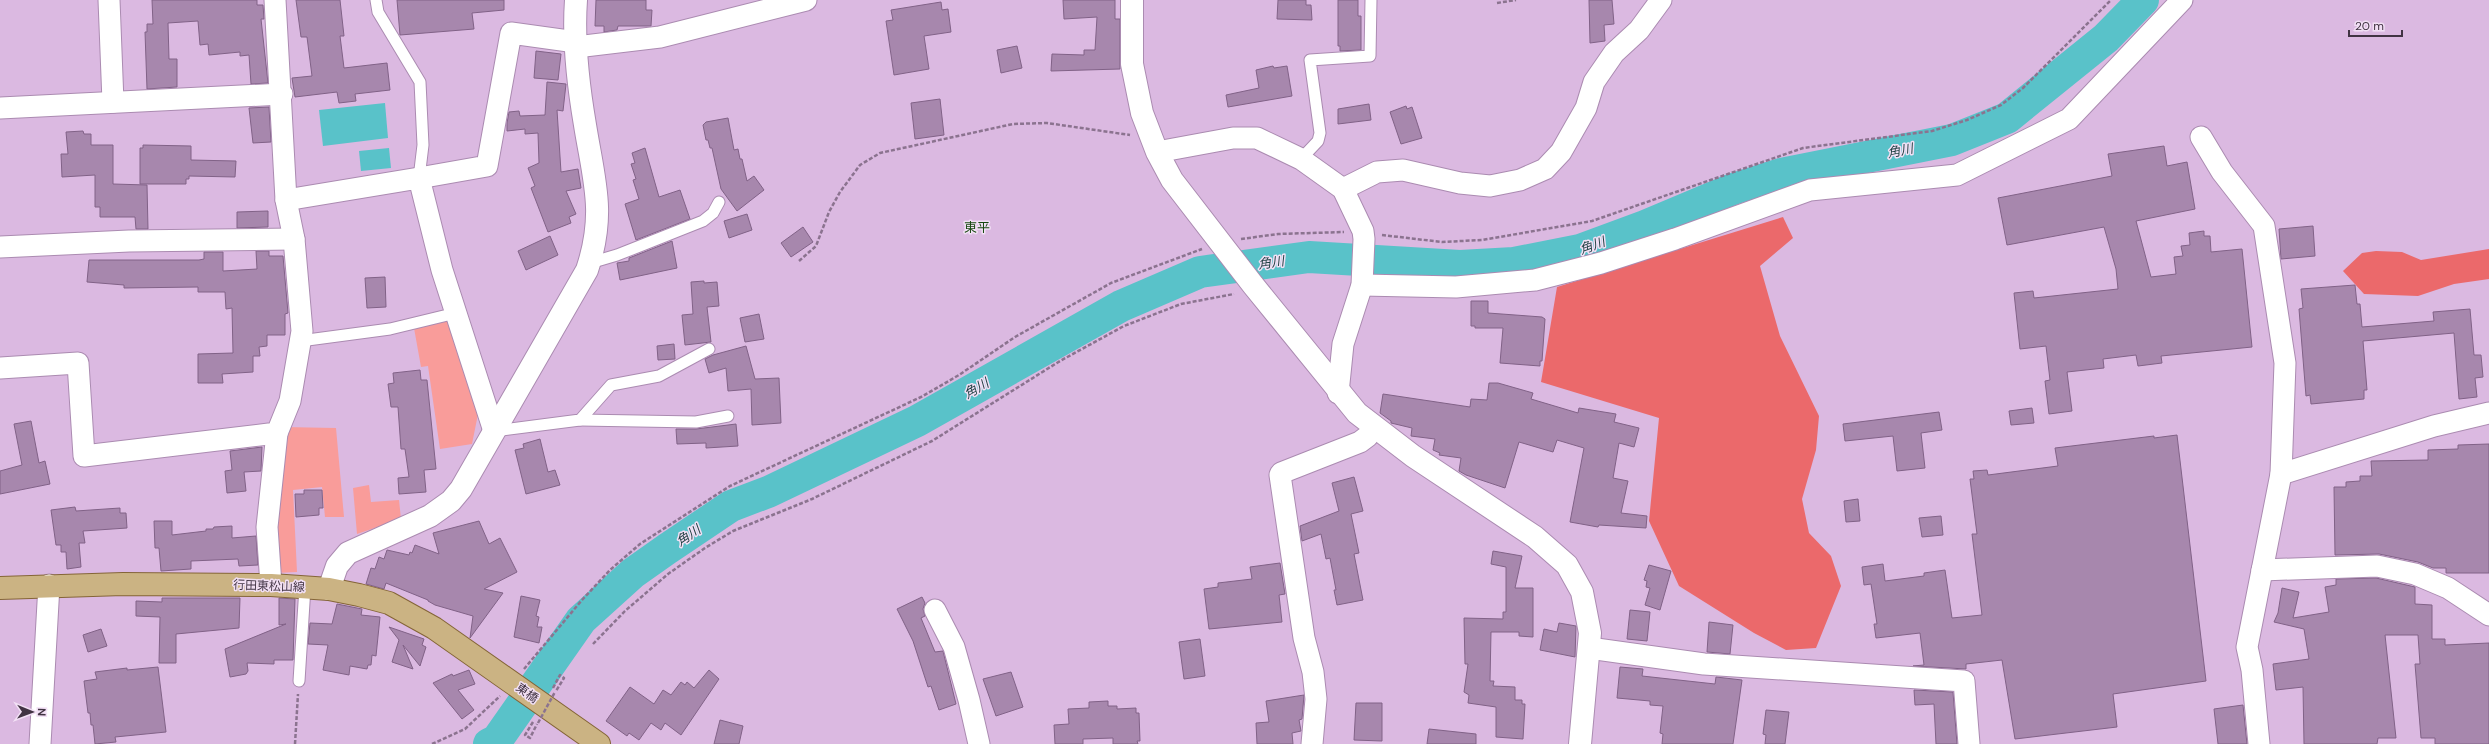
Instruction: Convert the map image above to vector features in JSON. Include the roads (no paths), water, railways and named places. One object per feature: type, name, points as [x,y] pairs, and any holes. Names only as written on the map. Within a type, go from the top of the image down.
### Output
[{"type":"main road","name":"行田東松山線","points":[[0,588],[49,585],[271,586],[329,589],[389,603],[413,615],[512,683]]},
{"type":"main road","name":"東橋","points":[[512,683],[599,744]]},
{"type":"street","points":[[109,0],[113,102]]},
{"type":"street","points":[[271,586],[268,528],[276,433],[290,401],[302,331],[294,239],[286,200],[282,94],[275,0]]},
{"type":"street","points":[[329,589],[337,566],[348,553],[430,516],[451,500],[461,489],[575,293],[590,263],[598,226],[597,196],[584,116],[576,45],[576,0]]},
{"type":"street","points":[[286,200],[487,166],[511,33],[576,45],[660,37],[806,0]]},
{"type":"street","points":[[1132,0],[1132,64],[1142,113],[1157,152],[1172,180],[1223,245],[1254,288],[1338,393],[1373,427],[1413,456],[1536,537],[1555,553],[1567,566],[1582,592],[1588,620],[1589,648],[1580,744]]},
{"type":"street","points":[[1343,189],[1377,172],[1403,170],[1460,183],[1490,186],[1520,180],[1545,169],[1561,152],[1586,108],[1594,82],[1602,70],[1614,53],[1639,30],[1661,0]]},
{"type":"street","points":[[1362,282],[1456,287],[1535,280],[1676,239],[1810,190],[1957,175],[2069,119],[2182,0]]},
{"type":"street","points":[[0,108],[282,94]]},
{"type":"street","points":[[1157,152],[1244,137],[1270,144],[1301,159],[1343,189],[1363,235],[1362,282],[1343,344],[1338,393]]},
{"type":"street","points":[[2201,137],[2222,172],[2264,226],[2285,363],[2281,474],[2246,647],[2252,670],[2259,744]]},
{"type":"street","points":[[419,178],[442,270],[494,431]]},
{"type":"street","points":[[0,247],[129,240],[294,239]]},
{"type":"street","points":[[0,368],[78,363],[84,456],[276,433]]},
{"type":"street","points":[[2281,474],[2434,426],[2489,414]]},
{"type":"street","points":[[1312,744],[1316,699],[1313,672],[1304,638],[1280,473],[1360,442],[1368,436],[1373,427]]},
{"type":"street","points":[[2262,570],[2377,566],[2415,574],[2448,588],[2489,615]]},
{"type":"street","points":[[40,744],[49,585]]},
{"type":"street","points":[[935,610],[954,646],[970,700],[979,744]]},
{"type":"street","points":[[1589,648],[1704,664],[1964,681],[1969,744]]},
{"type":"lane","points":[[376,0],[378,12],[420,82],[423,145],[419,178]]},
{"type":"lane","points":[[1301,159],[1318,141],[1320,133],[1310,60],[1370,56],[1371,0]]},
{"type":"lane","points":[[590,263],[617,255],[703,221],[713,213],[719,202]]},
{"type":"lane","points":[[300,342],[390,329],[456,313]]},
{"type":"lane","points":[[580,420],[611,385],[659,376],[709,349]]},
{"type":"lane","points":[[494,431],[580,420],[696,422],[728,416]]},
{"type":"lane","points":[[299,681],[305,587]]},
{"type":"waterway","name":"角川","points":[[489,744],[497,740],[581,620],[633,573],[667,549],[731,506],[768,492],[917,421],[1121,306],[1200,272],[1309,257],[1460,266],[1514,263],[1580,250],[1645,226],[1733,189],[1781,174],[1952,140],[2007,118],[2106,38],[2143,0]]},
{"type":"district","name":"東平","points":[[977,227]]}]
